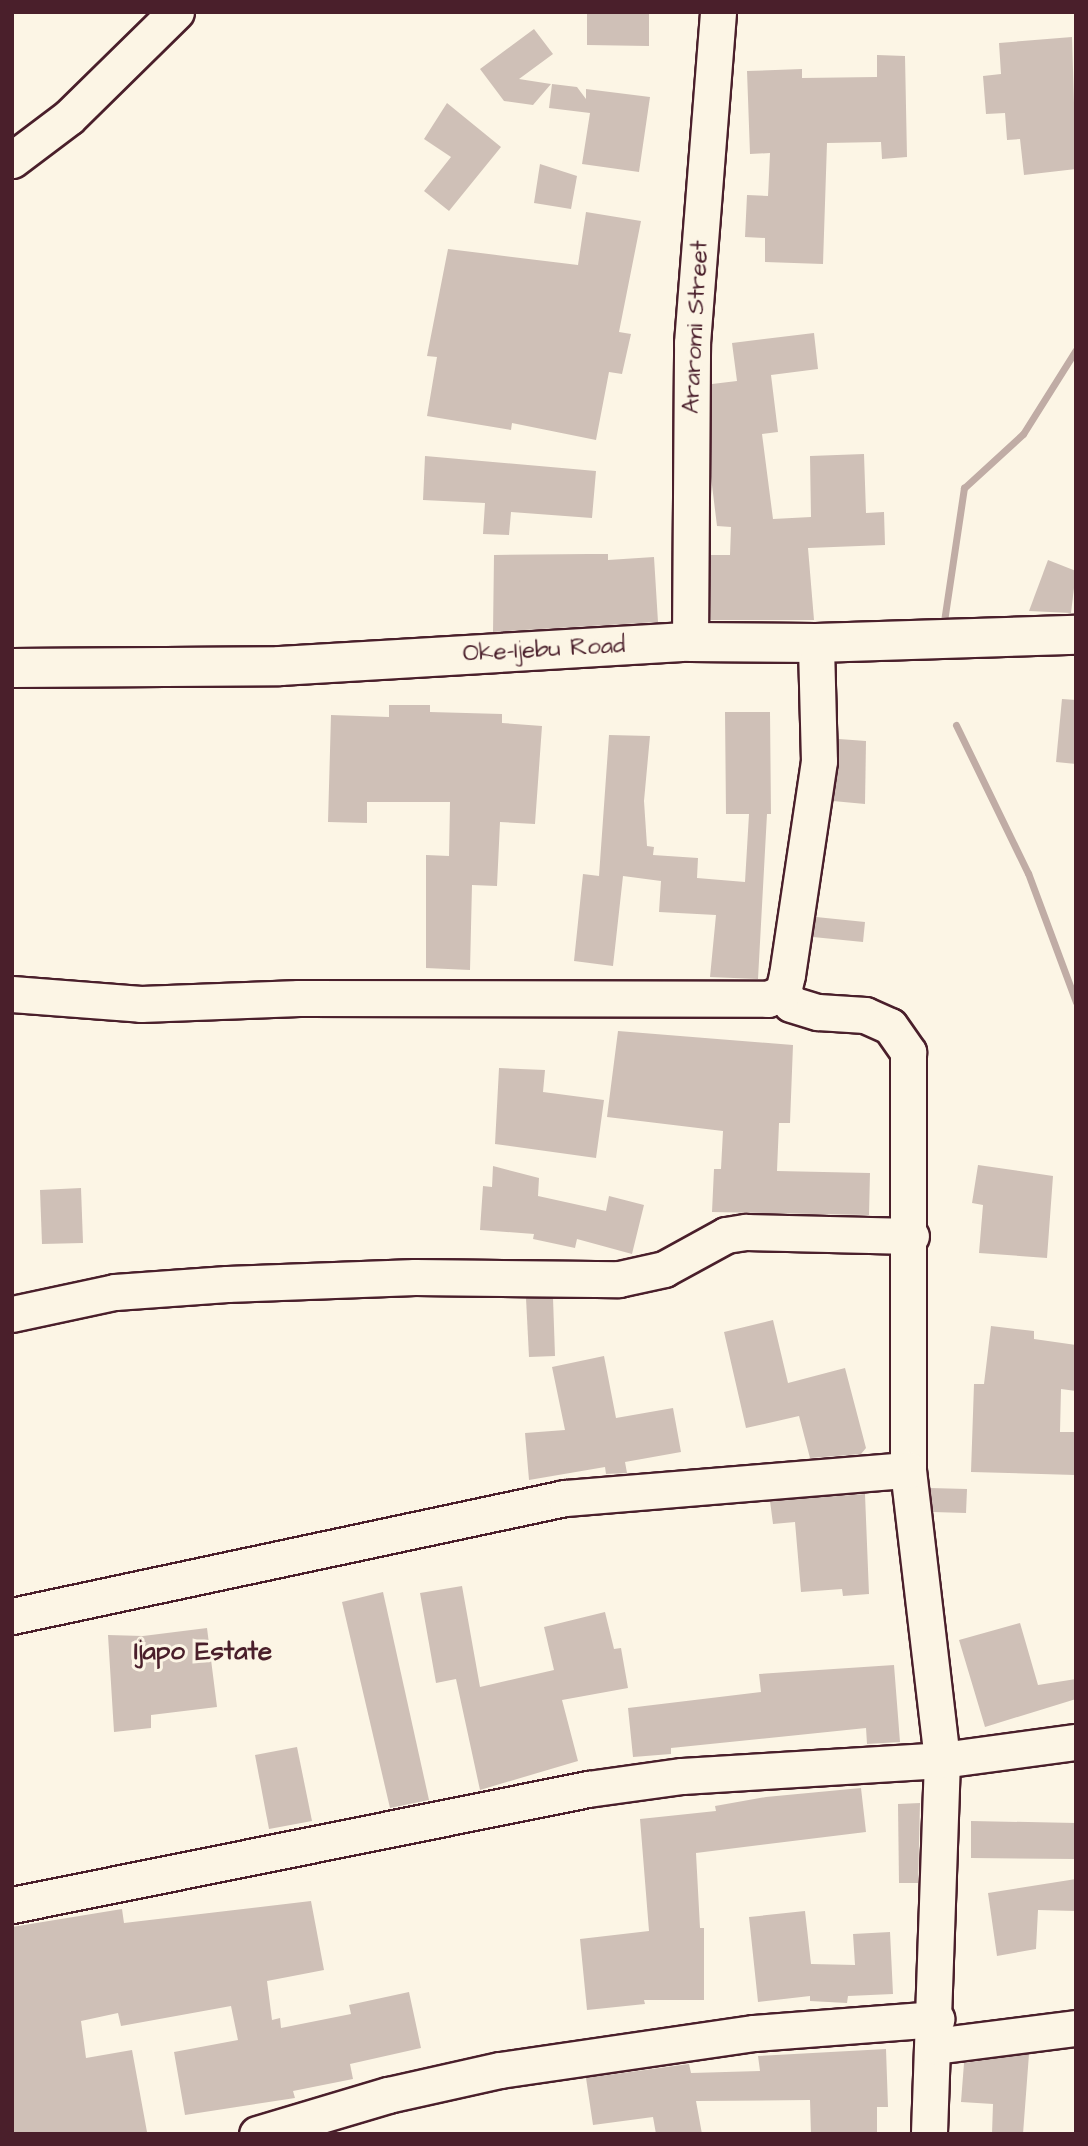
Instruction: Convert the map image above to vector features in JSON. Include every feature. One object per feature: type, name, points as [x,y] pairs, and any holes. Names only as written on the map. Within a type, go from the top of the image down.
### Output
[{"type":"main road","name":"Oke-Ijebu Road","points":[[12,668],[281,666],[690,642],[816,643],[1076,635]]},
{"type":"street","points":[[12,160],[69,117],[176,12]]},
{"type":"street","name":"Araromi Street","points":[[690,642],[692,343],[718,12]]},
{"type":"street","points":[[816,643],[820,743],[783,992],[791,1004],[818,1012],[865,1015],[890,1026],[902,1039],[908,1052],[912,1236],[906,1345],[908,1470],[942,1760],[935,2033],[929,2134]]},
{"type":"street","points":[[12,994],[141,1004],[299,998],[768,999],[783,992]]},
{"type":"street","points":[[12,1314],[114,1292],[228,1284],[415,1277],[619,1279],[664,1269],[726,1235],[747,1232],[912,1236]]},
{"type":"street","points":[[12,1616],[565,1498],[908,1470]]},
{"type":"street","points":[[12,1905],[588,1789],[682,1776],[942,1760],[1076,1742]]},
{"type":"street","points":[[257,2134],[388,2095],[500,2070],[754,2034],[935,2033],[1076,2028]]},
{"type":"building","points":[[587,12],[649,12],[649,46],[587,45]]},
{"type":"building","points":[[534,29],[553,54],[519,79],[551,84],[533,105],[504,101],[480,69]]},
{"type":"building","points":[[1072,37],[1076,169],[1024,175],[1020,139],[1007,140],[1005,113],[986,114],[983,76],[1001,74],[999,43]]},
{"type":"building","points":[[877,55],[905,56],[907,157],[882,159],[881,142],[827,143],[823,264],[765,262],[765,238],[745,237],[747,195],[768,196],[770,153],[750,154],[747,71],[802,69],[802,78],[877,77]]},
{"type":"building","points":[[552,84],[577,87],[586,99],[586,89],[650,97],[639,172],[582,164],[590,113],[549,108]]},
{"type":"building","points":[[447,103],[501,147],[449,211],[424,191],[451,157],[424,139]]},
{"type":"building","points":[[540,164],[577,176],[571,209],[534,203]]},
{"type":"building","points":[[586,212],[641,221],[619,332],[631,334],[622,374],[609,372],[596,440],[512,423],[511,430],[427,416],[437,357],[427,356],[448,249],[578,265]]},
{"type":"building","points":[[814,333],[818,369],[771,375],[778,432],[762,434],[773,519],[811,517],[810,456],[864,454],[866,513],[884,512],[885,545],[808,548],[814,620],[710,620],[711,555],[730,555],[731,527],[717,526],[711,477],[712,384],[737,381],[732,343]]},
{"type":"building","points":[[425,456],[596,471],[592,518],[511,512],[509,535],[483,534],[485,503],[423,500]]},
{"type":"building","points":[[608,554],[608,560],[654,557],[658,622],[493,632],[494,555]]},
{"type":"building","points":[[1048,560],[1076,571],[1071,613],[1029,611]]},
{"type":"building","points":[[1062,699],[1076,700],[1076,764],[1056,762]]},
{"type":"building","points":[[389,705],[430,705],[430,712],[502,714],[502,723],[542,726],[535,824],[500,822],[497,886],[472,885],[470,970],[426,968],[426,855],[449,856],[450,802],[367,802],[367,823],[328,822],[331,715],[389,717]]},
{"type":"building","points":[[725,712],[770,712],[771,814],[767,814],[758,979],[710,977],[716,915],[659,912],[661,881],[623,876],[613,966],[574,961],[583,874],[599,876],[609,735],[650,736],[644,801],[647,846],[654,847],[653,855],[698,858],[697,878],[745,882],[749,814],[726,814]]},
{"type":"building","points":[[839,739],[866,741],[865,804],[833,801]]},
{"type":"building","points":[[816,917],[865,922],[863,942],[813,937]]},
{"type":"building","points":[[618,1031],[793,1045],[790,1123],[779,1123],[777,1171],[870,1173],[869,1215],[712,1212],[714,1169],[721,1169],[723,1131],[607,1117]]},
{"type":"building","points":[[499,1068],[545,1070],[543,1092],[604,1100],[596,1158],[495,1144]]},
{"type":"building","points":[[978,1165],[1053,1176],[1047,1258],[979,1253],[983,1205],[972,1203]]},
{"type":"building","points":[[493,1166],[539,1178],[538,1196],[606,1211],[609,1196],[644,1205],[632,1254],[577,1239],[575,1248],[533,1239],[534,1234],[480,1230],[483,1186],[492,1187]]},
{"type":"building","points":[[81,1188],[83,1243],[42,1244],[40,1190]]},
{"type":"building","points":[[526,1298],[553,1298],[555,1356],[529,1357]]},
{"type":"building","points":[[773,1320],[788,1383],[845,1368],[866,1448],[861,1454],[810,1458],[799,1416],[746,1428],[724,1332]]},
{"type":"building","points":[[991,1326],[1034,1331],[1034,1339],[1076,1345],[1076,1391],[1061,1389],[1060,1432],[1076,1432],[1075,1475],[971,1472],[974,1384],[984,1384]]},
{"type":"building","points":[[604,1356],[616,1418],[673,1408],[681,1452],[625,1462],[627,1473],[606,1474],[605,1467],[529,1480],[525,1433],[565,1430],[552,1367]]},
{"type":"building","points":[[930,1488],[967,1489],[966,1513],[933,1512]]},
{"type":"building","points":[[865,1494],[869,1594],[843,1596],[842,1589],[801,1592],[795,1522],[773,1524],[770,1501]]},
{"type":"building","points":[[462,1586],[480,1687],[554,1670],[544,1627],[605,1612],[614,1649],[621,1648],[628,1688],[562,1700],[578,1761],[480,1790],[456,1679],[436,1683],[420,1593]]},
{"type":"building","points":[[383,1592],[429,1800],[390,1808],[342,1602]]},
{"type":"building","points":[[1020,1623],[1038,1685],[1076,1679],[1076,1699],[985,1727],[959,1640]]},
{"type":"building","points":[[207,1628],[217,1707],[151,1715],[151,1728],[114,1732],[108,1635],[143,1636]]},
{"type":"building","points":[[894,1665],[900,1742],[867,1744],[866,1728],[671,1748],[671,1754],[633,1757],[628,1708],[761,1692],[759,1674]]},
{"type":"building","points":[[297,1747],[312,1821],[269,1829],[255,1755]]},
{"type":"building","points":[[861,1788],[866,1832],[696,1853],[700,1928],[704,1928],[704,2000],[644,2000],[645,2004],[587,2010],[580,1939],[649,1931],[640,1819],[716,1811],[715,1806],[766,1797]]},
{"type":"building","points":[[920,1803],[918,1883],[899,1883],[898,1804]]},
{"type":"building","points":[[971,1821],[1076,1823],[1076,1859],[971,1858]]},
{"type":"building","points":[[1076,1879],[1076,1911],[1038,1910],[1036,1949],[997,1956],[988,1893]]},
{"type":"building","points":[[311,1901],[324,1970],[267,1981],[272,2020],[280,2018],[281,2028],[351,2014],[349,2005],[409,1992],[421,2048],[350,2064],[353,2079],[293,2091],[295,2098],[185,2115],[174,2052],[238,2040],[231,2006],[121,2026],[118,2013],[81,2021],[86,2058],[132,2050],[147,2132],[12,2134],[12,1927],[122,1909],[124,1923]]},
{"type":"building","points":[[805,1911],[811,1964],[855,1965],[853,1934],[890,1932],[893,1994],[848,1996],[847,2003],[810,2001],[810,1996],[758,2002],[749,1917]]},
{"type":"building","points":[[886,2049],[888,2107],[877,2107],[877,2134],[811,2134],[810,2100],[696,2101],[702,2134],[656,2134],[653,2117],[593,2125],[586,2078],[689,2064],[691,2073],[760,2071],[758,2056]]},
{"type":"building","points":[[1029,2054],[1023,2134],[992,2134],[993,2104],[961,2102],[964,2063]]},
{"type":"waterway","points":[[943,628],[964,488],[1023,434],[1076,350]]},
{"type":"waterway","points":[[956,725],[1028,873],[1076,1002]]},
{"type":"district","name":"Ijapo Estate","points":[[203,1652]]}]
